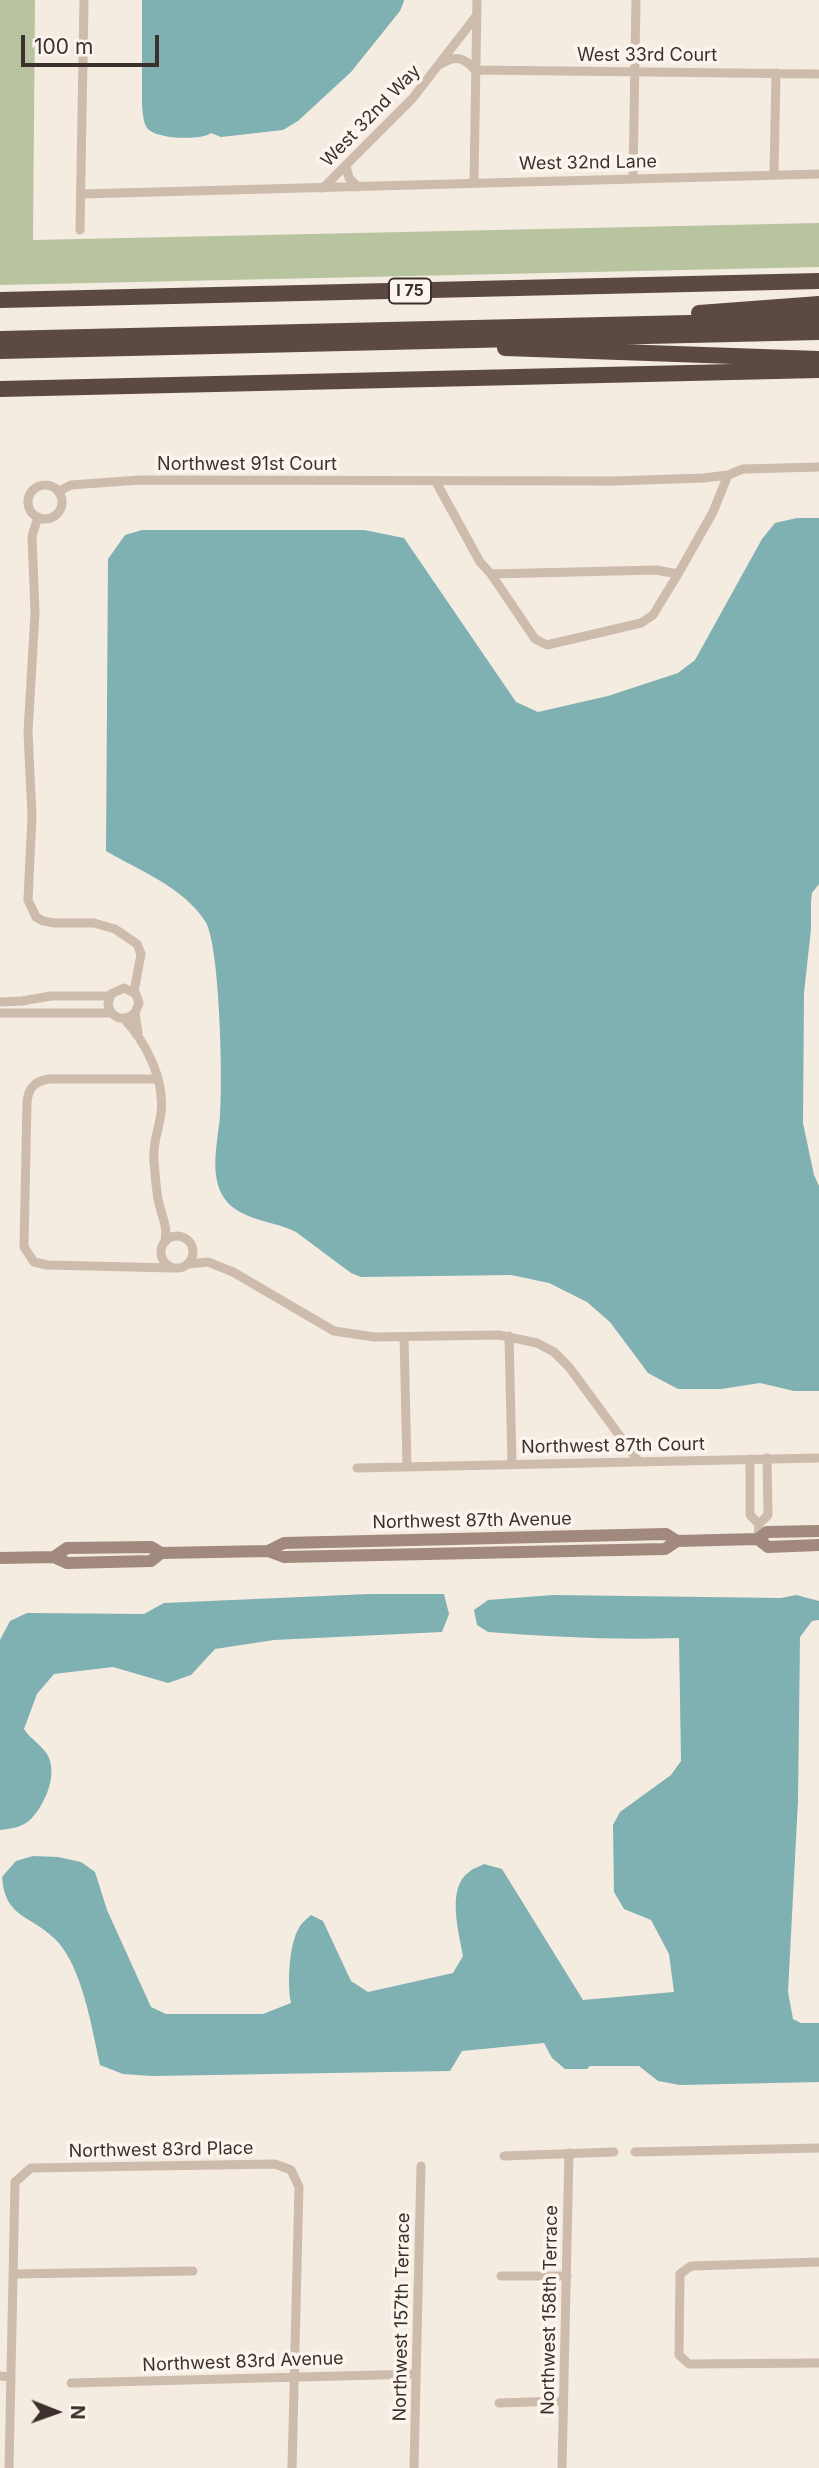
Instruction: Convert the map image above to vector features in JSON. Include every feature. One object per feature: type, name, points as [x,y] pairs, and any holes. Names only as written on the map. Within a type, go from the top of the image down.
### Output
[{"type":"highway","name":"I 75","points":[[0,300],[819,281]]},
{"type":"highway","points":[[539,327],[555,322],[819,304]]},
{"type":"highway","points":[[0,339],[819,320]]},
{"type":"highway","points":[[0,351],[819,332]]},
{"type":"highway","points":[[387,341],[568,352],[819,359]]},
{"type":"highway","points":[[0,389],[819,370]]},
{"type":"street","points":[[80,230],[84,0]]},
{"type":"street","points":[[474,181],[477,0]]},
{"type":"street","points":[[634,177],[636,0]]},
{"type":"street","name":"West 32nd Way","points":[[441,64],[446,53],[477,15]]},
{"type":"street","name":"West 32nd Way","points":[[323,188],[404,108],[441,64],[448,59],[458,58],[468,62],[475,70]]},
{"type":"street","name":"West 33rd Court","points":[[475,70],[819,74]]},
{"type":"street","points":[[774,175],[776,73]]},
{"type":"street","points":[[346,166],[349,177],[358,187]]},
{"type":"street","name":"West 32nd Lane","points":[[81,194],[358,187],[474,181],[819,174]]},
{"type":"street","name":"Northwest 91st Court","points":[[59,491],[71,485],[192,479],[436,482],[627,480],[728,475],[743,469],[819,467]]},
{"type":"street","points":[[436,482],[480,562],[535,639],[547,645],[641,623],[653,615],[713,512],[728,475]]},
{"type":"street","points":[[50,485],[59,491],[62,502],[58,513],[49,519],[37,517],[28,504],[31,493],[39,486],[50,485]]},
{"type":"street","points":[[37,517],[32,536],[35,613],[28,722],[32,816],[27,893],[36,918],[55,923],[94,923],[115,929],[140,949],[134,992],[139,1003],[135,1013],[138,1034],[161,1095],[161,1113],[153,1154],[158,1197],[167,1228],[163,1247],[164,1262],[173,1268]]},
{"type":"street","points":[[491,574],[656,570],[678,574]]},
{"type":"street","points":[[121,988],[136,974]]},
{"type":"street","points":[[111,1013],[107,1004],[114,990],[121,988],[134,992]]},
{"type":"street","points":[[0,1002],[51,996],[110,996]]},
{"type":"street","points":[[0,1013],[111,1013],[124,1019],[138,1034]]},
{"type":"street","points":[[124,1019],[135,1013]]},
{"type":"street","points":[[0,1019],[11,1015]]},
{"type":"street","points":[[157,1079],[48,1079],[32,1086],[27,1102],[24,1247],[34,1262],[47,1265],[178,1268],[208,1262]]},
{"type":"street","points":[[165,1221],[208,1262],[240,1275],[334,1331],[374,1337],[509,1336],[547,1347],[562,1359],[639,1462]]},
{"type":"street","points":[[136,1266],[152,1261],[174,1236],[184,1237]]},
{"type":"street","points":[[188,1264],[193,1257],[193,1249]]},
{"type":"street","points":[[509,1336],[512,1465]]},
{"type":"street","points":[[404,1337],[407,1467]]},
{"type":"street","points":[[758,1539],[759,1524],[768,1515],[767,1458]]},
{"type":"street","name":"Northwest 87th Court","points":[[357,1468],[819,1458]]},
{"type":"street","points":[[750,1459],[750,1515],[759,1524]]},
{"type":"street","points":[[750,1482],[768,1482]]},
{"type":"street","name":"Northwest 87th Avenue","points":[[0,1558],[54,1557],[67,1563],[151,1561],[161,1553],[268,1551],[284,1557],[665,1549],[677,1541],[758,1539],[767,1532],[819,1531]]},
{"type":"street","name":"Northwest 87th Avenue","points":[[758,1539],[768,1547],[819,1545]]},
{"type":"street","points":[[635,2152],[819,2148]]},
{"type":"street","points":[[504,2156],[614,2152]]},
{"type":"street","name":"Northwest 158th Terrace","points":[[562,2468],[569,2153]]},
{"type":"street","name":"Northwest 83rd Place","points":[[13,2274],[15,2182],[31,2168],[275,2164],[291,2170],[299,2187],[294,2376]]},
{"type":"street","name":"Northwest 157th Terrace","points":[[414,2468],[421,2166]]},
{"type":"street","points":[[819,2262],[691,2266],[680,2274],[679,2311],[679,2355],[689,2364],[819,2363]]},
{"type":"street","points":[[9,2468],[13,2274],[193,2271]]},
{"type":"street","points":[[501,2276],[567,2276]]},
{"type":"street","name":"Northwest 83rd Avenue","points":[[71,2383],[416,2374]]},
{"type":"street","points":[[0,2376],[11,2376]]},
{"type":"street","points":[[292,2468],[294,2376]]},
{"type":"street","points":[[0,2394],[11,2394]]},
{"type":"street","points":[[499,2403],[563,2401]]},
{"type":"green space","points":[[0,0],[35,0],[33,240],[819,223],[819,267],[0,285]]},
{"type":"water","points":[[142,0],[404,1],[400,11],[351,72],[298,121],[283,130],[221,137],[211,133],[188,138],[159,135],[147,128],[145,123],[142,106]]},
{"type":"water","points":[[797,518],[819,518],[819,884],[812,893],[804,993],[803,1123],[814,1175],[819,1186],[819,1391],[794,1391],[760,1383],[721,1389],[678,1389],[648,1373],[610,1322],[587,1302],[549,1283],[511,1275],[361,1277],[351,1273],[296,1232],[235,1209],[222,1194],[215,1161],[221,1100],[221,1046],[210,934],[196,909],[173,889],[106,851],[108,559],[125,535],[142,530],[364,530],[404,538],[516,702],[538,712],[608,696],[678,673],[695,660],[762,539],[775,523]]},
{"type":"water","points":[[369,1594],[444,1594],[449,1614],[442,1632],[274,1640],[215,1649],[191,1675],[168,1683],[113,1667],[54,1674],[37,1694],[24,1729],[49,1758],[51,1774],[48,1791],[28,1822],[0,1830],[0,1640],[10,1621],[27,1613],[144,1614],[164,1603]]},
{"type":"water","points":[[553,1595],[781,1598],[796,1595],[819,1601],[819,1620],[812,1621],[800,1637],[798,1801],[788,1992],[793,2019],[801,2023],[819,2023],[819,2082],[680,2085],[658,2081],[639,2066],[565,2069],[552,2058],[544,2043],[462,2051],[450,2071],[152,2076],[123,2074],[100,2065],[85,1998],[64,1950],[55,1939],[13,1908],[8,1900],[2,1877],[16,1861],[33,1856],[58,1857],[81,1862],[95,1872],[107,1910],[151,2007],[166,2014],[263,2014],[291,2003],[289,1976],[293,1944],[300,1926],[311,1915],[323,1921],[351,1981],[368,1992],[453,1973],[463,1956],[456,1911],[458,1889],[462,1879],[472,1869],[484,1864],[502,1869],[583,2000],[674,1992],[669,1954],[651,1920],[624,1909],[614,1892],[613,1825],[620,1812],[671,1775],[681,1761],[679,1638],[607,1638],[488,1632],[477,1625],[474,1610],[488,1600]]}]
